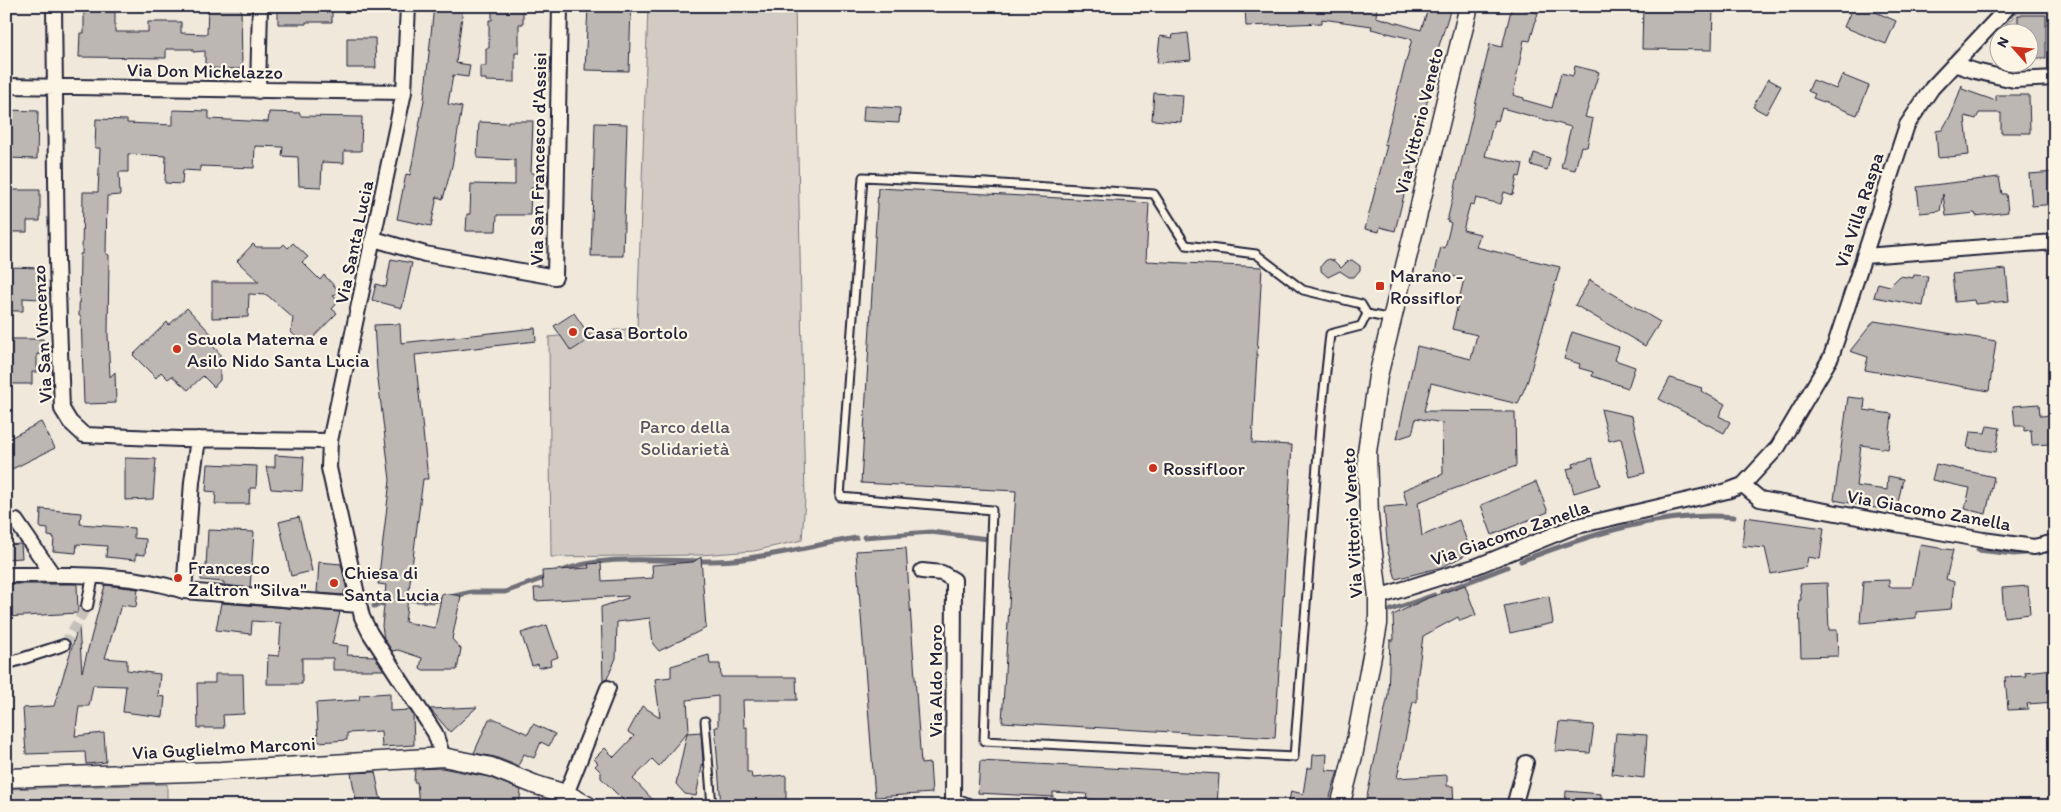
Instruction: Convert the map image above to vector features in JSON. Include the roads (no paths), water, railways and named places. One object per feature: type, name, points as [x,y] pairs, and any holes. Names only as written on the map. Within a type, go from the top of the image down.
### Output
[{"type":"street","name":"Via San Vincenzo","points":[[54,6],[57,261],[62,408],[70,422],[84,435],[330,441]]},
{"type":"street","points":[[258,91],[260,6]]},
{"type":"street","name":"Via Santa Lucia","points":[[408,6],[404,92],[330,441],[329,468],[359,605],[370,633],[435,733],[443,757]]},
{"type":"street","name":"Via San Francesco d'Assisi","points":[[374,239],[425,254],[555,277],[560,6]]},
{"type":"street","name":"Via Vittorio Veneto","points":[[1340,806],[1353,756],[1378,624],[1378,597],[1369,517],[1367,452],[1378,376],[1469,6]]},
{"type":"street","name":"Via Villa Raspa","points":[[1743,485],[1778,447],[1831,357],[1906,125],[1932,88],[2009,6]]},
{"type":"street","points":[[1954,64],[2014,80],[2055,78]]},
{"type":"street","name":"Via Don Michelazzo","points":[[6,86],[404,92]]},
{"type":"street","points":[[1864,256],[2055,242]]},
{"type":"street","points":[[184,591],[192,482],[198,438]]},
{"type":"street","name":"Via Giacomo Zanella","points":[[1378,597],[1477,566],[1573,527],[1717,493],[1743,485],[1760,499],[1983,540],[2034,546],[2055,542]]},
{"type":"street","points":[[6,523],[16,521],[53,575]]},
{"type":"street","name":"Via Aldo Moro","points":[[922,571],[942,573],[954,580],[951,803],[968,806]]},
{"type":"street","points":[[6,575],[93,576],[163,584],[184,591],[359,605]]},
{"type":"street","points":[[87,606],[93,576]]},
{"type":"street","points":[[6,664],[64,645]]},
{"type":"street","points":[[566,794],[608,688]]},
{"type":"street","name":"Via Guglielmo Marconi","points":[[6,778],[221,771],[443,757],[491,767],[536,785],[566,794],[588,806]]},
{"type":"street","points":[[1514,806],[1526,763]]},
{"type":"lane","points":[[1368,314],[1361,326],[1330,334],[1320,427],[1294,757],[984,741],[992,510],[840,496],[863,177],[1154,194],[1186,245],[1256,254],[1304,290],[1361,304],[1368,314],[1392,319]]},
{"type":"lane","points":[[705,721],[712,806]]},
{"type":"waterway","points":[[1521,561],[1572,542],[1652,521],[1707,516],[1734,517]]},
{"type":"waterway","points":[[864,537],[931,532],[988,539]]},
{"type":"waterway","points":[[559,572],[580,565],[623,560],[733,560],[856,538]]},
{"type":"waterway","points":[[1978,550],[2014,554],[2055,550]]},
{"type":"waterway","points":[[1442,592],[1507,567]]},
{"type":"waterway","points":[[401,599],[433,601],[472,592],[505,592],[547,577]]},
{"type":"waterway","points":[[1391,610],[1434,595]]},
{"type":"waterway","points":[[374,606],[391,601]]},
{"type":"tunnel","points":[[64,645],[87,606]]},
{"type":"place","name":"Marano - Rossiflor","points":[[1380,286]]},
{"type":"place","name":"Casa Bortolo","points":[[573,332]]},
{"type":"place","name":"Scuola Materna e Asilo Nido Santa Lucia","points":[[177,349]]},
{"type":"place","name":"Rossifloor","points":[[1153,468]]},
{"type":"place","name":"Francesco Zaltron \"Silva\"","points":[[178,578]]},
{"type":"place","name":"Chiesa di Santa Lucia","points":[[334,583]]},
{"type":"park label","name":"Parco della Solidarietà","points":[[685,437]]}]
